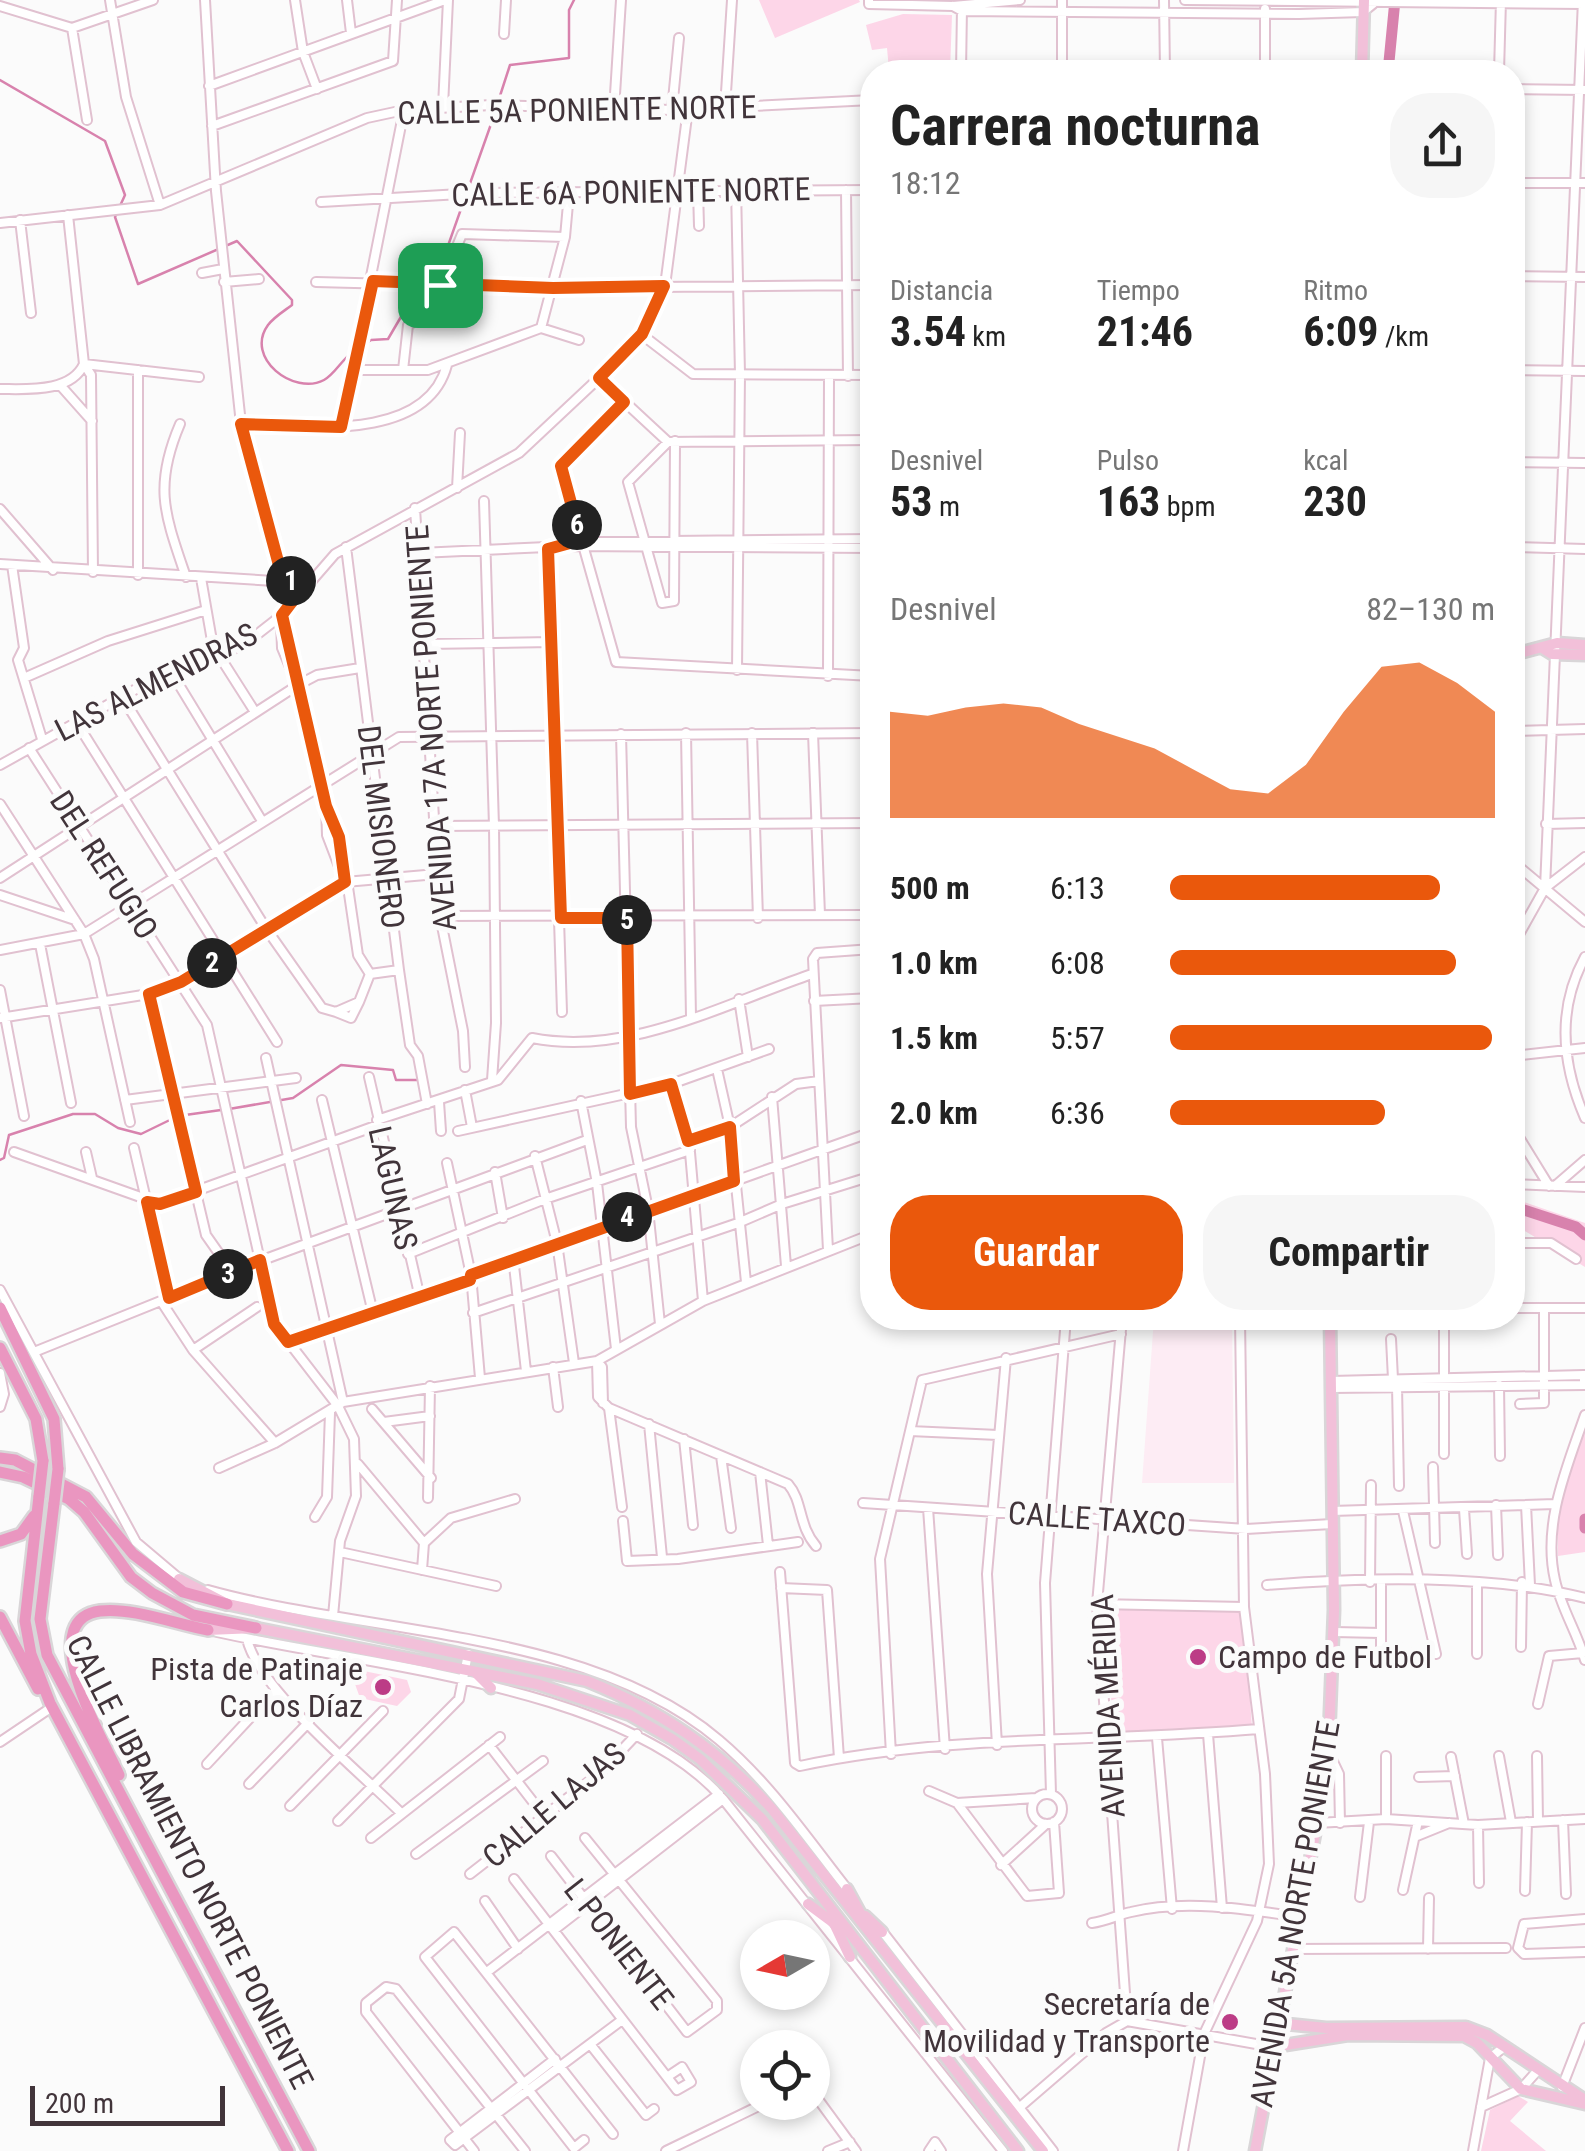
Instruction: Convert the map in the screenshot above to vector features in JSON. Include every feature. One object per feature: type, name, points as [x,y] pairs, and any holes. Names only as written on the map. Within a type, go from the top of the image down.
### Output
[{"type":"highway","name":"CALLE LIBRAMIENTO NORTE PONIENTE","points":[[0,1308],[54,1418],[58,1469],[41,1600],[42,1638],[309,2151]]},
{"type":"highway","name":"CALLE LIBRAMIENTO NORTE PONIENTE","points":[[0,1348],[36,1419],[43,1462],[25,1621],[31,1654],[51,1705],[288,2151]]},
{"type":"highway","points":[[0,1458],[16,1460],[86,1497],[133,1554],[183,1592],[227,1604]]},
{"type":"highway","points":[[0,1472],[23,1476],[69,1499],[84,1512],[131,1577],[152,1594],[193,1614],[256,1628]]},
{"type":"highway","points":[[0,1541],[21,1534],[38,1502]]},
{"type":"highway","points":[[134,1816],[72,1667],[68,1644],[85,1616],[102,1610],[208,1630]]},
{"type":"highway","points":[[0,1617],[51,1705]]},
{"type":"main road","points":[[1363,60],[1369,4]]},
{"type":"main road","points":[[1525,653],[1585,645]]},
{"type":"main road","points":[[1557,649],[1585,655]]},
{"type":"main road","name":"AVENIDA 5A NORTE PONIENTE","points":[[1255,2151],[1318,1823],[1328,1751],[1334,1632],[1330,1330]]},
{"type":"main road","points":[[179,1580],[227,1604],[587,1681],[636,1701],[681,1726],[744,1778],[878,1936]]},
{"type":"main road","points":[[208,1630],[256,1628],[470,1670],[584,1697],[672,1738],[700,1759],[762,1819],[1018,2151]]},
{"type":"main road","points":[[350,1647],[354,1630]]},
{"type":"main road","points":[[470,1670],[491,1688]]},
{"type":"main road","points":[[843,1892],[1043,2151]]},
{"type":"main road","points":[[824,1900],[850,1957]]},
{"type":"main road","points":[[808,1904],[854,1940]]},
{"type":"main road","points":[[1277,2023],[1338,2028],[1466,2027],[1504,2046],[1585,2102]]},
{"type":"main road","points":[[1272,2047],[1348,2036],[1464,2036],[1478,2043],[1520,2089],[1585,2102]]},
{"type":"street","points":[[110,0],[126,97],[160,205]]},
{"type":"street","points":[[0,6],[72,28],[154,0]]},
{"type":"street","points":[[205,0],[215,184],[241,424],[283,580]]},
{"type":"street","points":[[295,0],[303,52],[317,89]]},
{"type":"street","points":[[346,0],[351,32]]},
{"type":"street","points":[[212,126],[394,60],[397,0]]},
{"type":"street","points":[[209,86],[447,0],[443,106]]},
{"type":"street","points":[[504,34],[506,0]]},
{"type":"street","points":[[614,110],[621,0]]},
{"type":"street","points":[[725,108],[732,0]]},
{"type":"street","points":[[869,0],[869,4],[1062,11],[1164,5],[1584,3],[1545,888]]},
{"type":"street","points":[[959,5],[1020,0]]},
{"type":"street","points":[[1062,0],[1062,60]]},
{"type":"street","points":[[1185,0],[1265,6]]},
{"type":"street","points":[[1499,60],[1501,1]]},
{"type":"street","points":[[959,5],[961,60]]},
{"type":"street","points":[[1164,5],[1165,60]]},
{"type":"street","points":[[1264,60],[1265,6]]},
{"type":"street","points":[[72,28],[87,120]]},
{"type":"street","points":[[672,110],[679,38]]},
{"type":"street","points":[[1525,89],[1582,90]]},
{"type":"street","name":"CALLE 5A PONIENTE NORTE","points":[[0,223],[160,205],[367,118],[404,110],[491,105],[672,110],[860,101]]},
{"type":"street","name":"LAS ALMENDRAS","points":[[0,764],[170,670],[217,658],[282,615],[307,582],[346,546],[519,453],[599,378],[642,334],[664,286],[688,109]]},
{"type":"street","points":[[341,427],[358,358],[404,110]]},
{"type":"street","points":[[1525,183],[1585,183]]},
{"type":"street","points":[[736,188],[740,374],[737,670]]},
{"type":"street","points":[[698,190],[700,226]]},
{"type":"street","points":[[846,190],[848,376]]},
{"type":"street","name":"CALLE 6A PONIENTE NORTE","points":[[321,202],[478,193],[860,190]]},
{"type":"street","points":[[540,328],[565,236],[569,193]]},
{"type":"street","points":[[68,216],[84,364],[91,374],[93,572]]},
{"type":"street","points":[[20,220],[31,313]]},
{"type":"street","points":[[438,285],[462,234],[565,236]]},
{"type":"street","points":[[202,272],[223,269]]},
{"type":"street","points":[[1525,276],[1585,276]]},
{"type":"street","points":[[224,282],[259,279]]},
{"type":"street","points":[[316,282],[553,288],[738,283],[860,285]]},
{"type":"street","points":[[403,370],[408,325],[484,286]]},
{"type":"street","points":[[355,370],[447,365],[540,328],[578,340]]},
{"type":"street","points":[[642,334],[686,372],[860,376]]},
{"type":"street","points":[[84,364],[199,376]]},
{"type":"street","points":[[0,388],[60,385],[74,378],[84,364]]},
{"type":"street","points":[[241,424],[366,426],[410,409],[432,392],[447,365]]},
{"type":"street","points":[[138,370],[138,575]]},
{"type":"street","points":[[1525,370],[1585,370]]},
{"type":"street","points":[[828,676],[829,376]]},
{"type":"street","points":[[599,378],[672,441],[860,440]]},
{"type":"street","points":[[60,385],[92,421]]},
{"type":"street","points":[[624,402],[561,466],[616,662],[860,676]]},
{"type":"street","points":[[180,424],[164,460],[164,484],[168,523],[186,577]]},
{"type":"street","points":[[458,488],[460,433]]},
{"type":"street","points":[[672,441],[674,601],[662,602],[628,482],[672,441]]},
{"type":"street","points":[[1525,462],[1585,463]]},
{"type":"street","points":[[484,501],[494,826],[496,1022],[492,1080]]},
{"type":"street","name":"AVENIDA 17A NORTE PONIENTE","points":[[415,508],[440,916],[463,1031],[465,1067]]},
{"type":"street","points":[[0,509],[52,570]]},
{"type":"street","points":[[828,544],[860,540]]},
{"type":"street","points":[[420,552],[644,542],[860,547]]},
{"type":"street","name":"DEL MISIONERO","points":[[346,546],[399,970],[410,1044],[418,1056],[427,1104]]},
{"type":"street","points":[[1525,548],[1585,549]]},
{"type":"street","points":[[548,549],[562,1012]]},
{"type":"street","points":[[0,564],[307,582]]},
{"type":"street","points":[[12,565],[24,648],[18,660],[42,739]]},
{"type":"street","points":[[201,578],[204,611],[217,658],[255,712]]},
{"type":"street","points":[[24,678],[108,640],[204,611]]},
{"type":"street","points":[[282,615],[282,648],[298,685],[326,806],[327,835],[345,882],[358,955],[370,974]]},
{"type":"street","points":[[426,644],[552,642]]},
{"type":"street","points":[[0,878],[298,685],[316,675],[360,668]]},
{"type":"street","points":[[170,670],[262,821]]},
{"type":"street","points":[[121,695],[322,1008],[336,1012],[359,1002],[370,974]]},
{"type":"street","points":[[75,720],[277,1042]]},
{"type":"street","points":[[1525,730],[1585,729]]},
{"type":"street","points":[[686,733],[691,1017]]},
{"type":"street","points":[[752,733],[758,918]]},
{"type":"street","points":[[813,733],[820,916]]},
{"type":"street","points":[[0,950],[84,934],[321,782],[399,737],[860,733]]},
{"type":"street","points":[[621,734],[630,1094],[660,1324]]},
{"type":"street","name":"DEL REFUGIO","points":[[29,748],[207,1025],[274,1324],[337,1407]]},
{"type":"street","points":[[0,804],[84,934],[104,1001],[130,1122]]},
{"type":"street","points":[[436,826],[860,823]]},
{"type":"street","points":[[1546,824],[1585,824]]},
{"type":"street","points":[[1525,924],[1545,888],[1585,857]]},
{"type":"street","points":[[1525,872],[1585,922]]},
{"type":"street","points":[[2,1018],[149,994],[181,982],[345,882],[437,874]]},
{"type":"street","points":[[0,895],[75,920]]},
{"type":"street","points":[[440,916],[860,915]]},
{"type":"street","points":[[40,944],[71,1103]]},
{"type":"street","points":[[828,1250],[812,974],[816,954],[860,951]]},
{"type":"street","points":[[1585,957],[1567,1008],[1564,1050],[1571,1086],[1585,1118]]},
{"type":"street","points":[[370,974],[399,970]]},
{"type":"street","points":[[14,1152],[160,1204],[240,1172],[332,1143],[378,1122],[394,1110],[438,1102],[498,1080],[532,1038],[565,1042],[629,1038],[812,974]]},
{"type":"street","points":[[0,990],[2,1018],[24,1116]]},
{"type":"street","points":[[149,994],[206,1235],[232,1272]]},
{"type":"street","points":[[739,999],[748,1057]]},
{"type":"street","points":[[814,1002],[860,999]]},
{"type":"street","points":[[1525,1054],[1585,1048]]},
{"type":"street","points":[[458,1131],[671,1084],[768,1049]]},
{"type":"street","points":[[266,1058],[327,1330],[337,1407],[327,1497],[315,1516]]},
{"type":"street","points":[[717,1068],[730,1127],[746,1282]]},
{"type":"street","name":"LAGUNAS","points":[[369,1077],[420,1298]]},
{"type":"street","points":[[124,1100],[296,1078]]},
{"type":"street","points":[[408,1254],[639,1168],[730,1127],[796,1084],[819,1081]]},
{"type":"street","points":[[671,1084],[689,1146],[703,1302]]},
{"type":"street","points":[[465,1090],[472,1127]]},
{"type":"street","points":[[772,1097],[786,1266]]},
{"type":"street","points":[[322,1100],[373,1313]]},
{"type":"street","points":[[581,1101],[597,1183],[616,1349]]},
{"type":"street","points":[[438,1102],[441,1131]]},
{"type":"street","points":[[288,1342],[420,1298],[513,1258],[860,1135]]},
{"type":"street","points":[[34,1352],[260,1260],[587,1140]]},
{"type":"street","points":[[1525,1146],[1552,1186]]},
{"type":"street","points":[[134,1148],[165,1300],[193,1350],[275,1443]]},
{"type":"street","points":[[86,1152],[92,1178]]},
{"type":"street","points":[[535,1156],[557,1243],[574,1364]]},
{"type":"street","points":[[1552,1186],[1585,1160]]},
{"type":"street","points":[[447,1163],[471,1278],[480,1378]]},
{"type":"street","points":[[495,1172],[504,1218]]},
{"type":"street","points":[[473,1313],[860,1179]]},
{"type":"street","points":[[1525,1185],[1585,1187]]},
{"type":"street","points":[[219,1468],[275,1443],[337,1407],[430,1386],[598,1361],[703,1302],[860,1238]]},
{"type":"street","points":[[1525,1243],[1550,1243],[1576,1259]]},
{"type":"street","points":[[513,1258],[526,1371]]},
{"type":"street","points":[[0,1290],[136,1542],[179,1580],[226,1595],[544,1657],[644,1692],[687,1716],[756,1774],[843,1892]]},
{"type":"street","points":[[193,1350],[257,1307]]},
{"type":"street","points":[[1525,1308],[1585,1308]]},
{"type":"street","points":[[1520,1404],[1544,1403],[1544,1308]]},
{"type":"street","points":[[1001,1866],[1050,1823],[1061,1806],[1050,1794],[1052,1742],[1045,1583],[1066,1330]]},
{"type":"street","name":"AVENIDA MÉRIDA","points":[[1121,1330],[1108,1521],[1097,1604],[1128,2021]]},
{"type":"street","points":[[1184,2151],[1183,2136],[1204,2034],[1261,1911],[1268,1864],[1259,1729],[1244,1607],[1246,1528],[1240,1330]]},
{"type":"street","points":[[1444,1330],[1444,1454]]},
{"type":"street","points":[[891,1754],[880,1559],[922,1380],[1121,1334]]},
{"type":"street","points":[[1392,1339],[1400,1486]]},
{"type":"street","points":[[997,1745],[987,1574],[1006,1358]]},
{"type":"street","points":[[598,1361],[598,1397],[606,1406],[794,1490],[801,1526],[816,1546]]},
{"type":"street","points":[[553,1367],[558,1407]]},
{"type":"street","points":[[0,1373],[4,1394],[0,1407]]},
{"type":"street","points":[[1331,1384],[1544,1380],[1584,1384]]},
{"type":"street","points":[[1499,1381],[1500,1456]]},
{"type":"street","points":[[428,1498],[430,1386]]},
{"type":"street","points":[[606,1406],[622,1507]]},
{"type":"street","points":[[333,1616],[343,1530],[356,1496],[358,1463],[354,1440],[337,1407]]},
{"type":"street","points":[[372,1409],[431,1478]]},
{"type":"street","points":[[1538,1704],[1549,1656],[1584,1656],[1554,1576],[1555,1504],[1585,1415]]},
{"type":"street","points":[[384,1422],[430,1416]]},
{"type":"street","points":[[649,1424],[662,1557]]},
{"type":"street","points":[[910,1431],[998,1435]]},
{"type":"street","points":[[684,1439],[693,1525]]},
{"type":"street","points":[[721,1456],[730,1528]]},
{"type":"street","points":[[358,1463],[424,1543]]},
{"type":"street","points":[[1433,1467],[1434,1543]]},
{"type":"street","points":[[760,1472],[768,1545]]},
{"type":"street","points":[[1370,1582],[1371,1485]]},
{"type":"street","points":[[422,1570],[424,1543],[451,1518],[515,1500]]},
{"type":"street","name":"CALLE TAXCO","points":[[863,1503],[1246,1528],[1332,1524]]},
{"type":"street","points":[[1332,1511],[1555,1504]]},
{"type":"street","points":[[1496,1505],[1498,1555]]},
{"type":"street","points":[[1521,1647],[1526,1505]]},
{"type":"street","points":[[928,1508],[945,1749]]},
{"type":"street","points":[[1464,1508],[1467,1554]]},
{"type":"street","points":[[1403,1511],[1436,1654]]},
{"type":"street","points":[[622,1521],[628,1561],[678,1559],[798,1542]]},
{"type":"street","points":[[340,1552],[496,1586]]},
{"type":"street","points":[[780,1572],[797,1765],[945,1749],[1259,1729]]},
{"type":"street","points":[[1267,1585],[1333,1580],[1477,1582],[1526,1584],[1581,1597]]},
{"type":"street","points":[[1381,1582],[1381,1654]]},
{"type":"street","points":[[1477,1582],[1477,1654]]},
{"type":"street","points":[[781,1588],[826,1588],[838,1758]]},
{"type":"street","points":[[1097,1604],[1244,1607]]},
{"type":"street","points":[[208,1630],[573,1708],[637,1734],[680,1759],[720,1796],[1003,2151]]},
{"type":"street","points":[[1334,1632],[1381,1633]]},
{"type":"street","points":[[247,1639],[252,1657],[275,1691],[401,1812]]},
{"type":"street","points":[[338,1821],[460,1699],[462,1682],[470,1670],[468,1654]]},
{"type":"street","points":[[207,1764],[275,1691]]},
{"type":"street","points":[[0,1742],[51,1705]]},
{"type":"street","points":[[290,1806],[384,1711]]},
{"type":"street","points":[[249,1784],[309,1722]]},
{"type":"street","name":"CALLE LAJAS","points":[[470,1874],[601,1772],[637,1734]]},
{"type":"street","points":[[1208,1734],[1222,1908]]},
{"type":"street","points":[[371,1838],[500,1736]]},
{"type":"street","points":[[1157,1738],[1172,1909]]},
{"type":"street","points":[[488,1745],[544,1816]]},
{"type":"street","points":[[1328,1751],[1339,1774],[1340,1824]]},
{"type":"street","points":[[1386,1756],[1386,1819]]},
{"type":"street","points":[[1499,1756],[1511,1822]]},
{"type":"street","points":[[1536,1756],[1538,1821]]},
{"type":"street","points":[[1451,1757],[1464,1824]]},
{"type":"street","points":[[416,1854],[544,1761]]},
{"type":"street","points":[[1419,1777],[1455,1776]]},
{"type":"street","points":[[929,1790],[956,1803],[1027,1900],[1062,1896],[1050,1823]]},
{"type":"street","points":[[956,1803],[1050,1794]]},
{"type":"street","points":[[486,1972],[552,1927],[720,1796]]},
{"type":"street","points":[[1036,1798],[1034,1815],[1050,1823]]},
{"type":"street","points":[[1318,1823],[1386,1819],[1478,1825],[1585,1819]]},
{"type":"street","points":[[1563,1820],[1566,1894]]},
{"type":"street","points":[[1403,1890],[1418,1821]]},
{"type":"street","points":[[1360,1897],[1369,1822]]},
{"type":"street","points":[[1525,1891],[1527,1822]]},
{"type":"street","points":[[1417,1836],[1449,1824]]},
{"type":"street","points":[[1478,1825],[1479,1882]]},
{"type":"street","points":[[585,1838],[616,1876]]},
{"type":"street","name":"L PONIENTE","points":[[551,1856],[687,2032],[718,2005],[616,1876]]},
{"type":"street","points":[[514,1879],[667,2077]]},
{"type":"street","points":[[1428,1898],[1428,1949]]},
{"type":"street","points":[[485,1901],[518,1949]]},
{"type":"street","points":[[1092,1922],[1172,1909],[1222,1908],[1299,1917]]},
{"type":"street","points":[[1585,1919],[1524,1924],[1518,1948],[1524,1954],[1585,1952]]},
{"type":"street","points":[[584,2140],[574,2148],[426,1957],[454,1932],[613,2134]]},
{"type":"street","points":[[878,1936],[1053,2151]]},
{"type":"street","points":[[1292,1949],[1506,1948]]},
{"type":"street","points":[[474,2151],[366,2012],[366,2003],[393,1986],[525,2151]]},
{"type":"street","points":[[462,2136],[558,2062],[622,2020]]},
{"type":"street","points":[[1017,2104],[1106,2033],[1128,2021],[1272,2047]]},
{"type":"street","points":[[1562,2087],[1585,2028]]},
{"type":"street","points":[[590,2044],[650,2112]]},
{"type":"street","points":[[1472,2151],[1490,2058],[1504,2046]]},
{"type":"street","points":[[1480,2108],[1520,2089],[1538,2070]]},
{"type":"street","points":[[666,2151],[740,2115]]},
{"type":"street","points":[[830,2115],[856,2151]]},
{"type":"street","points":[[828,2151],[850,2142]]},
{"type":"street","points":[[929,2151],[935,2142],[942,2151]]},
{"type":"shaded area","points":[[759,0],[859,0],[860,2],[775,38]]},
{"type":"shaded area","points":[[903,14],[952,15],[950,60],[888,60],[887,48],[872,50],[866,25]]},
{"type":"shaded area","points":[[1525,1202],[1585,1223],[1585,1267],[1525,1231]]},
{"type":"shaded area","points":[[1153,1330],[1232,1330],[1234,1483],[1142,1483]]},
{"type":"shaded area","points":[[1585,1426],[1585,1552],[1558,1556],[1558,1506]]},
{"type":"shaded area","points":[[1104,1606],[1243,1609],[1252,1727],[1114,1735]]},
{"type":"shaded area","name":"Pista de Patinaje Carlos Díaz","points":[[364,1671],[407,1680],[411,1692],[397,1706],[360,1698],[355,1684]]},
{"type":"shaded area","points":[[1518,2096],[1528,2102],[1510,2121],[1546,2151],[1481,2151],[1490,2110]]},
{"type":"waterway","points":[[498,102],[510,65],[569,58],[569,10],[574,0]]},
{"type":"waterway","points":[[1389,60],[1395,0]]},
{"type":"waterway","points":[[0,80],[105,141],[125,195],[115,217],[138,284],[237,241],[292,300],[292,305],[268,325],[262,337],[262,350],[276,371],[299,383],[312,384],[328,377],[353,352]]},
{"type":"waterway","points":[[424,280],[444,257],[496,110]]},
{"type":"waterway","points":[[359,348],[371,340],[388,339],[419,286]]},
{"type":"waterway","points":[[229,1109],[293,1098],[341,1065],[393,1070],[396,1080],[418,1080]]},
{"type":"waterway","points":[[0,1160],[4,1158],[9,1135],[73,1114],[95,1114],[118,1128],[141,1134],[178,1116],[221,1110]]},
{"type":"waterway","points":[[1525,1210],[1576,1227],[1585,1235]]},
{"type":"waterway","points":[[1585,1519],[1585,1528]]},
{"type":"place","name":"Campo de Futbol","points":[[1198,1657]]},
{"type":"place","name":"Pista de Patinaje Carlos Díaz","points":[[383,1687]]},
{"type":"place","name":"Secretaría de Movilidad y Transporte","points":[[1230,2022]]},
{"type":"route","points":[[373,281],[440,285],[664,286],[656,312],[642,334],[599,378],[624,402],[561,466],[581,540],[548,549],[561,918],[627,918],[630,1094],[671,1084],[688,1141],[730,1127],[734,1181],[513,1258],[471,1275],[470,1280],[288,1342],[274,1324],[260,1260],[169,1298],[147,1202],[160,1204],[196,1192],[149,994],[181,982],[345,882],[339,837],[326,806],[282,615],[307,582],[283,580],[269,515],[241,424],[341,427],[373,281]]}]
